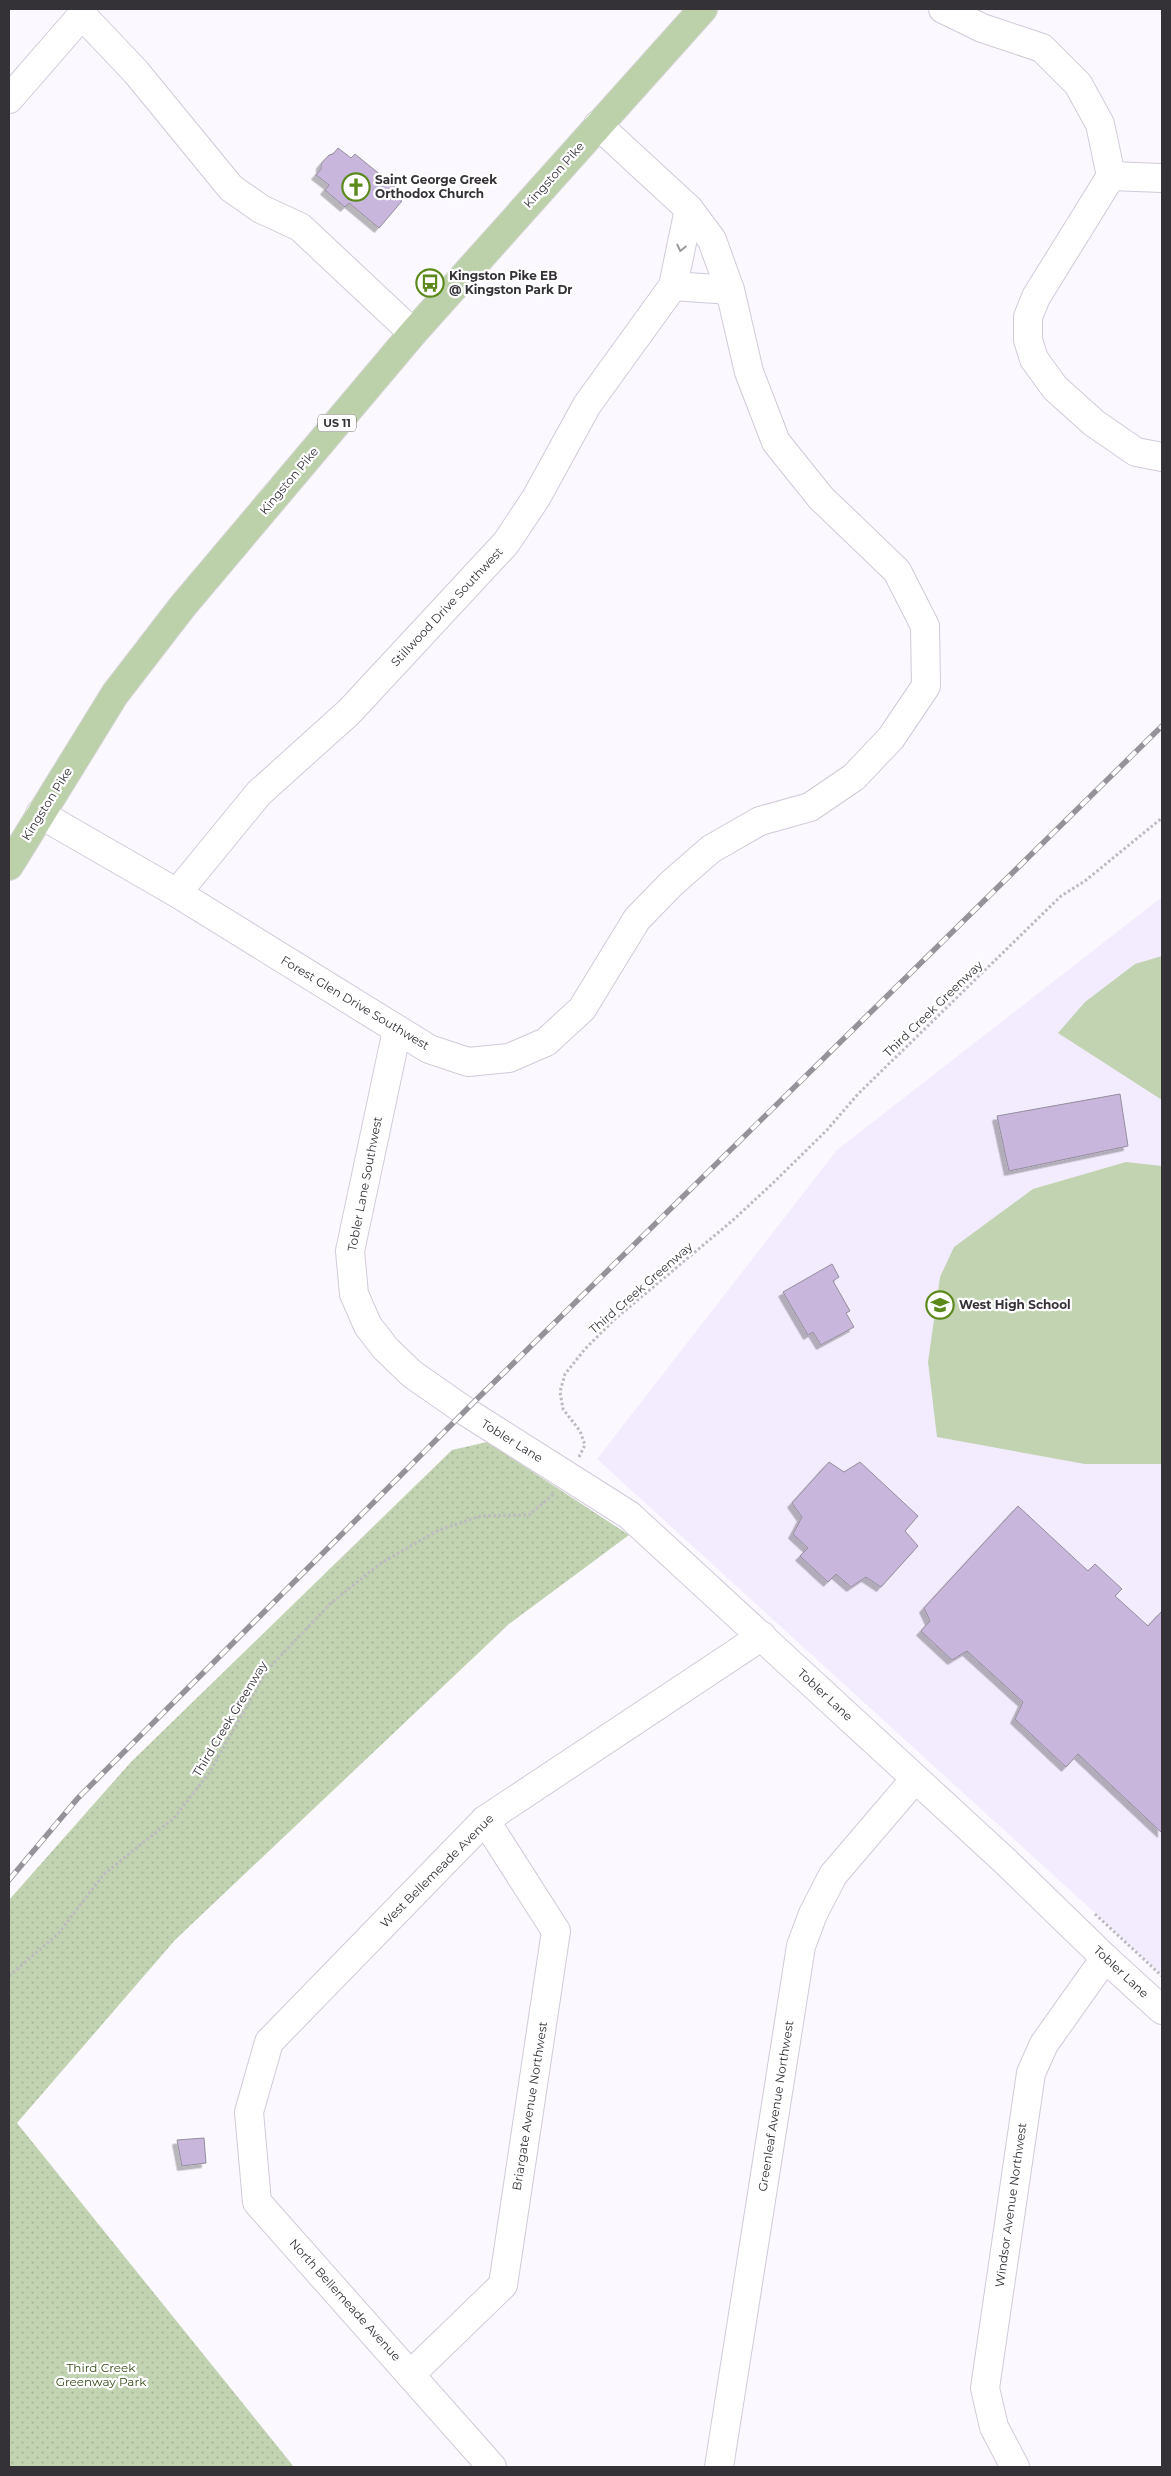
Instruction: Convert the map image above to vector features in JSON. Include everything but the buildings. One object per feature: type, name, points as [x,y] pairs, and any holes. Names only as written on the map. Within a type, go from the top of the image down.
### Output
[{"type":"main road","name":"Kingston Pike","points":[[9,866],[115,694],[176,615],[413,333],[703,9]]},
{"type":"street","points":[[942,9],[982,28],[1042,48],[1078,84],[1100,124],[1112,176],[1036,297],[1028,317],[1028,340],[1034,359],[1055,388],[1094,423],[1136,452],[1162,457]]},
{"type":"street","points":[[9,99],[84,12],[231,188],[261,209],[300,226],[413,333]]},
{"type":"street","name":"Forest Glen Drive Southwest","points":[[40,814],[176,893],[429,1049],[468,1062],[509,1058],[546,1042],[582,1009],[636,919],[672,883],[712,848],[760,821],[810,807],[854,777],[891,738],[926,686],[925,626],[897,571],[821,498],[776,442],[749,372],[730,290],[712,240],[689,209],[598,126]]},
{"type":"street","points":[[1112,176],[1162,178]]},
{"type":"street","name":"Stillwood Drive Southwest","points":[[176,893],[260,793],[349,712],[506,543],[536,498],[587,405],[673,286],[689,209]]},
{"type":"street","points":[[673,286],[730,290]]},
{"type":"street","name":"Tobler Lane Southwest","points":[[397,1030],[350,1251],[354,1294],[368,1326],[386,1349],[412,1374],[465,1411]]},
{"type":"street","name":"Tobler Lane","points":[[465,1411],[630,1515],[1004,1860],[1105,1958],[1162,2010]]},
{"type":"street","name":"West Bellemeade Avenue","points":[[249,2112],[269,2042],[485,1820],[762,1636]]},
{"type":"street","name":"Greenleaf Avenue Northwest","points":[[720,2467],[801,1946],[813,1914],[834,1874],[915,1779]]},
{"type":"street","name":"Briargate Avenue Northwest","points":[[412,2374],[503,2285],[556,1931],[485,1820]]},
{"type":"street","name":"Windsor Avenue Northwest","points":[[1015,2467],[994,2427],[984,2388],[1030,2073],[1044,2044],[1105,1958]]},
{"type":"street","name":"North Bellemeade Avenue","points":[[249,2112],[257,2202],[412,2374],[492,2467]]},
{"type":"path","name":"Third Creek Greenway","points":[[9,1976],[58,1934],[104,1874],[174,1818],[209,1773],[268,1669],[330,1603],[381,1562],[437,1532],[480,1516],[529,1515],[553,1495],[567,1476],[585,1445],[580,1431],[563,1410],[560,1392],[565,1374],[585,1349],[615,1319],[732,1221],[772,1184],[827,1130],[858,1094],[1061,896],[1085,881],[1162,818]]},
{"type":"shaded area","name":"West High School","points":[[1162,897],[1162,1974],[597,1459],[837,1150]]},
{"type":"green space","points":[[1162,956],[1162,1100],[1058,1033],[1085,1002],[1135,964]]},
{"type":"green space","points":[[1126,1162],[1162,1166],[1162,1464],[1085,1464],[937,1437],[928,1362],[940,1277],[954,1247],[1033,1189]]},
{"type":"green space","name":"Third Creek Greenway Park","points":[[487,1442],[629,1535],[509,1624],[175,1940],[17,2123],[294,2467],[9,2467],[9,1900],[131,1762],[452,1450]]},
{"type":"railway","points":[[9,1880],[78,1798],[478,1398],[1162,726]]},
{"type":"place","name":"Saint George Greek Orthodox Church","points":[[356,187]]},
{"type":"place","name":"Kingston Pike EB @ Kingston Park Dr","points":[[430,283]]},
{"type":"place","name":"West High School","points":[[940,1305]]}]
